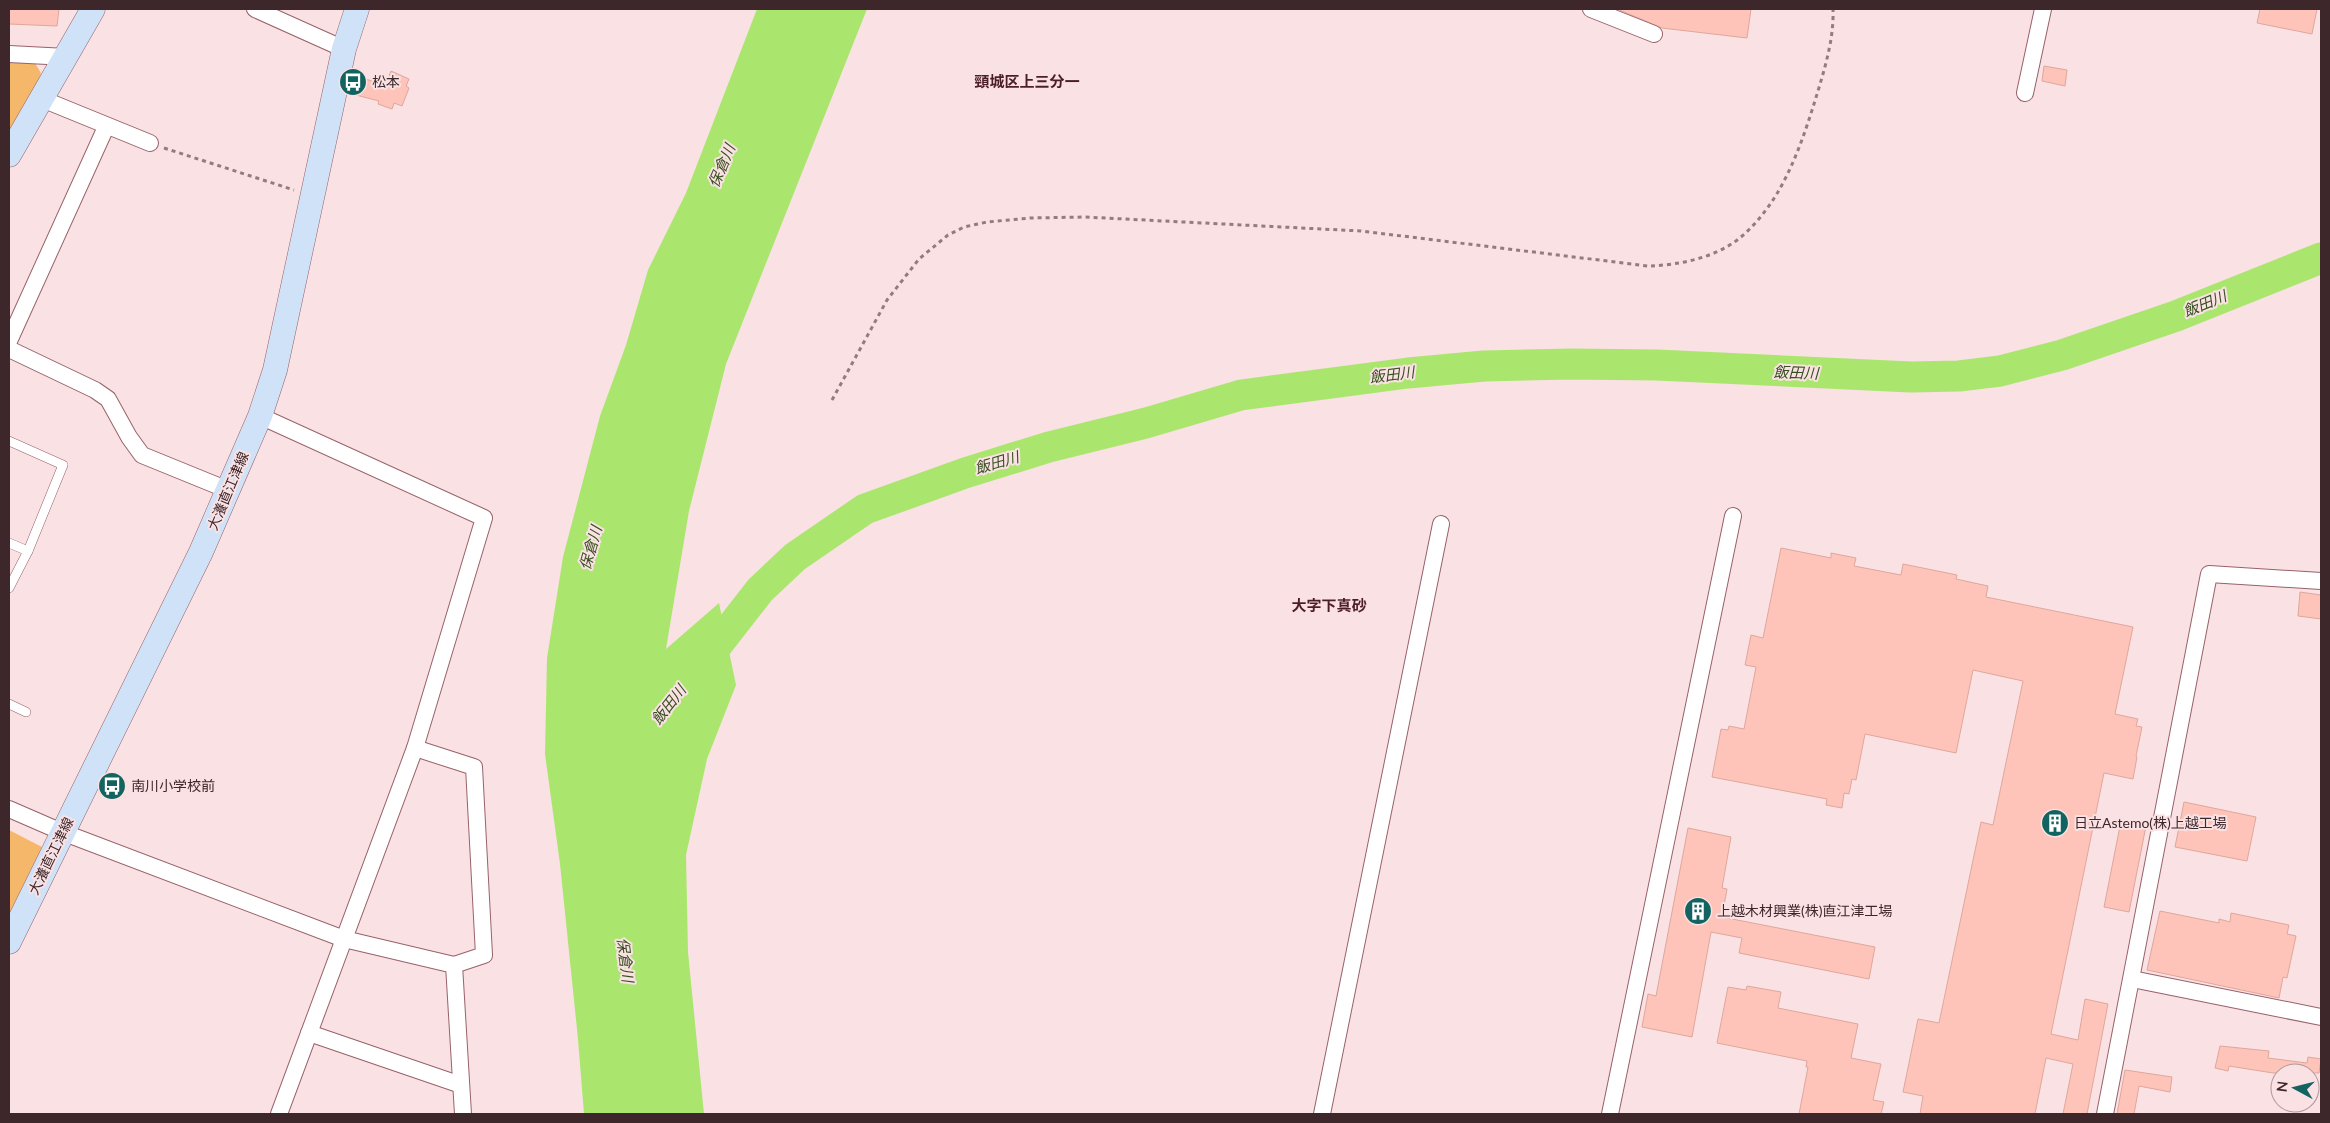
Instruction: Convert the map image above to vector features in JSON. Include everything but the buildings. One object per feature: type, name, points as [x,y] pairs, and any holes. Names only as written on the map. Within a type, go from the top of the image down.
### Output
[{"type":"main road","points":[[9,155],[93,9]]},
{"type":"main road","name":"大瀁直江津線","points":[[9,942],[201,552],[260,416],[275,370],[344,49],[357,9]]},
{"type":"street","points":[[255,9],[344,49]]},
{"type":"street","points":[[1591,9],[1654,34]]},
{"type":"street","points":[[2025,93],[2043,9]]},
{"type":"street","points":[[9,54],[67,57]]},
{"type":"street","points":[[42,99],[106,127],[150,143]]},
{"type":"street","points":[[9,341],[106,127]]},
{"type":"street","points":[[9,349],[95,390],[108,399],[129,437],[142,455],[228,490]]},
{"type":"street","points":[[260,416],[484,518],[415,748],[279,1114]]},
{"type":"street","points":[[1610,1114],[1733,516]]},
{"type":"street","points":[[1322,1114],[1441,524]]},
{"type":"street","points":[[2105,1114],[2209,574],[2321,581]]},
{"type":"street","points":[[9,809],[62,832],[344,939],[454,965],[484,955],[474,767],[415,748]]},
{"type":"street","points":[[454,965],[464,1114]]},
{"type":"street","points":[[2132,979],[2321,1017]]},
{"type":"street","points":[[310,1033],[461,1085]]},
{"type":"lane","points":[[9,441],[64,464],[28,550],[9,588]]},
{"type":"lane","points":[[9,543],[28,550]]},
{"type":"lane","points":[[9,704],[26,712]]},
{"type":"path","points":[[832,400],[888,300],[919,258],[948,235],[964,227],[987,222],[1030,218],[1085,217],[1361,231],[1648,266],[1672,266],[1700,258],[1724,248],[1740,237],[1766,210],[1786,177],[1805,132],[1825,65],[1834,26],[1833,9]]},
{"type":"path","points":[[150,143],[312,196]]},
{"type":"shaded area","points":[[9,62],[35,63],[41,73],[37,84],[9,131]]},
{"type":"shaded area","points":[[9,830],[42,847],[9,917]]},
{"type":"water","name":"保倉川","points":[[757,9],[867,9],[726,364],[689,511],[666,649],[719,603],[736,685],[707,759],[686,855],[688,952],[704,1114],[584,1114],[560,864],[545,754],[547,658],[563,557],[600,416],[626,345],[648,270],[686,193]]},
{"type":"waterway","name":"飯田川","points":[[700,667],[760,590],[795,557],[865,509],[965,473],[1049,447],[1146,423],[1241,395],[1408,373],[1484,366],[1657,365],[1911,377],[1959,376],[2000,371],[2062,355],[2176,316],[2321,258]]},
{"type":"place","name":"松本","points":[[353,82]]},
{"type":"place","name":"南川小学校前","points":[[112,786]]},
{"type":"place","name":"日立Astemo(株)上越工場","points":[[2055,823]]},
{"type":"place","name":"上越木材興業(株)直江津工場","points":[[1698,911]]},
{"type":"district","name":"頸城区上三分一","points":[[1027,82]]},
{"type":"district","name":"大字下真砂","points":[[1329,606]]}]
